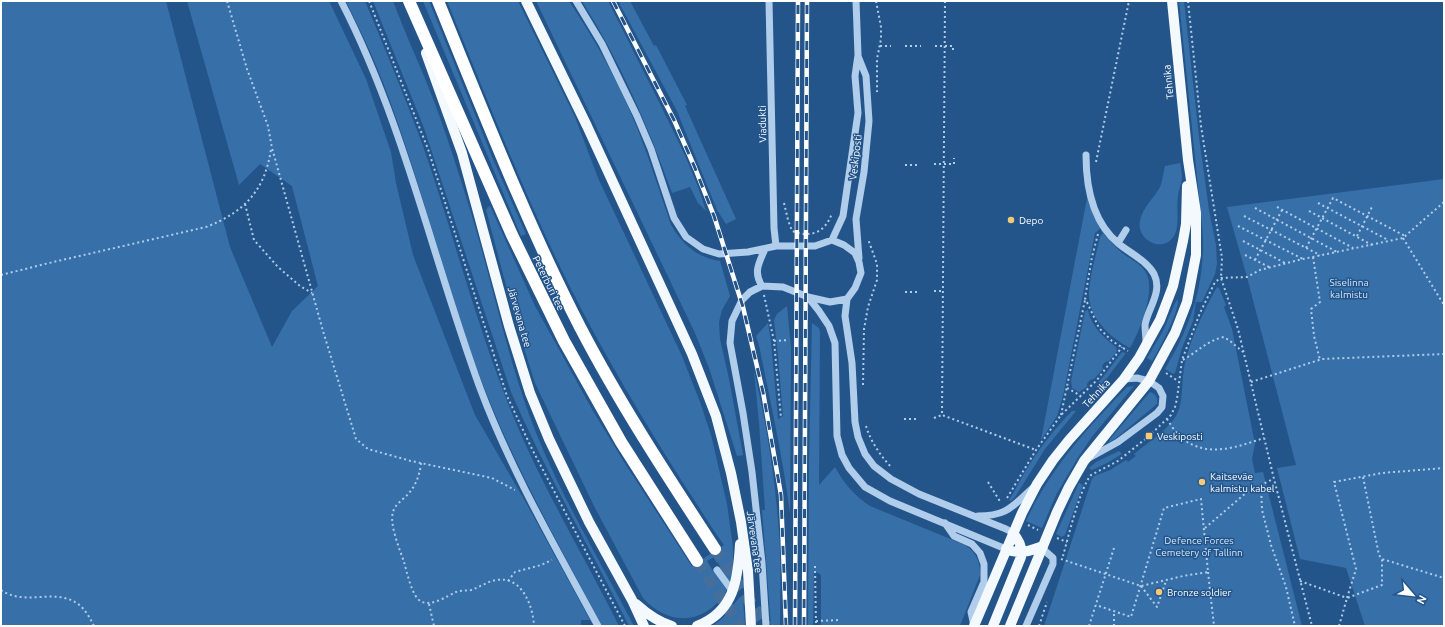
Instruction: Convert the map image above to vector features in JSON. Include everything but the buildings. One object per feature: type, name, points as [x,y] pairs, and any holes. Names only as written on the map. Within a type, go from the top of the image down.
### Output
[{"type":"highway","name":"Peterburi tee","points":[[408,1],[512,235],[564,341],[621,442],[697,561]]},
{"type":"highway","name":"Peterburi tee","points":[[438,1],[530,222],[581,327],[637,428],[715,549]]},
{"type":"main road","name":"Järvevana tee","points":[[408,1],[462,153],[509,326],[530,392],[549,438],[589,522],[632,600],[644,626]]},
{"type":"main road","name":"Järvevana tee","points":[[526,1],[587,126],[692,354],[716,416],[731,473],[741,522],[748,571],[751,626]]},
{"type":"main road","name":"Tehnika","points":[[1010,626],[1057,512],[1084,461],[1149,381],[1175,333],[1187,302],[1196,255],[1196,213],[1188,160],[1172,1]]},
{"type":"main road","name":"Tehnika","points":[[974,626],[1013,533],[1037,484],[1052,460],[1124,379],[1139,358],[1160,320],[1173,286],[1186,224],[1188,160]]},
{"type":"main road","points":[[697,626],[712,619],[721,611],[733,592],[739,571],[741,522]]},
{"type":"main road","points":[[993,626],[1020,562],[1022,553],[1019,541],[1013,533]]},
{"type":"main road","points":[[1006,549],[1022,553],[1032,551],[1043,546]]},
{"type":"main road","points":[[632,600],[644,612],[661,623],[672,626]]},
{"type":"street","points":[[341,1],[358,34],[386,100],[461,334],[508,458],[598,626]]},
{"type":"street","points":[[576,1],[602,44],[634,110],[651,149],[674,218],[686,237],[702,250],[719,254],[765,249],[776,246],[815,246],[832,240],[844,245],[855,253],[859,262]]},
{"type":"street","name":"Viadukti","points":[[769,1],[774,228],[776,246]]},
{"type":"street","name":"Veskiposti","points":[[832,240],[843,216],[858,113],[855,76],[858,55],[856,1]]},
{"type":"street","name":"Veskiposti","points":[[847,298],[855,288],[861,273],[856,219],[864,172],[870,121],[866,76],[858,55]]},
{"type":"street","points":[[1086,155],[1086,176],[1090,196],[1098,216],[1105,228],[1118,243],[1147,265],[1154,275],[1157,286],[1154,301],[1145,324],[1146,345]]},
{"type":"street","points":[[1118,243],[1126,230]]},
{"type":"street","points":[[762,286],[757,279],[757,273],[758,264],[765,249]]},
{"type":"street","points":[[766,626],[762,562],[752,472],[730,343],[732,321],[742,300],[750,292],[762,286],[783,287],[808,297],[830,302],[847,298],[845,316],[852,363],[854,422],[865,454],[874,466],[891,479],[920,494],[1013,533]]},
{"type":"street","points":[[808,297],[829,326],[835,343],[837,436],[842,455],[849,468],[864,487],[890,501],[1006,549]]},
{"type":"street","points":[[1084,461],[1118,442],[1160,410],[1163,404],[1163,396],[1159,388],[1149,381],[1137,378],[1124,379]]},
{"type":"street","points":[[974,516],[993,516],[1005,512],[1037,484]]},
{"type":"street","points":[[944,523],[954,536],[972,544],[980,553],[984,564],[984,582],[971,612],[974,626]]},
{"type":"street","points":[[1026,626],[1053,564],[1053,559],[1045,551],[1043,546]]},
{"type":"street","points":[[717,570],[733,592]]},
{"type":"path","points":[[227,1],[247,69],[268,126],[272,148],[312,293],[356,439],[368,449],[421,463],[492,478],[529,497]]},
{"type":"path","points":[[369,1],[428,149],[507,396],[532,449],[625,626]]},
{"type":"path","points":[[876,1],[881,22],[881,39]]},
{"type":"path","points":[[942,415],[944,1]]},
{"type":"path","points":[[1095,169],[1129,1]]},
{"type":"path","points":[[1188,1],[1201,126],[1222,258],[1221,278],[1230,302],[1251,382],[1274,479],[1312,626]]},
{"type":"path","points":[[880,46],[891,46]]},
{"type":"path","points":[[905,46],[921,46]]},
{"type":"path","points":[[935,46],[953,46],[953,53]]},
{"type":"path","points":[[1,275],[206,227],[222,221],[245,204],[264,179],[272,148]]},
{"type":"path","points":[[934,164],[954,164],[954,158]]},
{"type":"path","points":[[905,165],[920,165]]},
{"type":"path","points":[[1306,248],[1333,198],[1404,237],[1444,305]]},
{"type":"path","points":[[783,201],[792,231],[800,234],[813,234],[822,230],[829,222],[832,213]]},
{"type":"path","points":[[1054,537],[1067,542],[1088,478],[1118,461],[1171,415],[1175,407],[1182,360],[1200,313],[1215,282],[1221,278],[1247,277],[1270,268],[1313,257],[1404,237],[1444,202]]},
{"type":"path","points":[[1318,203],[1389,241]]},
{"type":"path","points":[[245,204],[254,240],[278,267],[300,286],[312,293]]},
{"type":"path","points":[[1277,207],[1354,248]]},
{"type":"path","points":[[1357,237],[1372,207]]},
{"type":"path","points":[[1255,208],[1337,252]]},
{"type":"path","points":[[1255,260],[1282,210]]},
{"type":"path","points":[[1309,211],[1372,245]]},
{"type":"path","points":[[1244,216],[1321,255]]},
{"type":"path","points":[[1238,226],[1303,260]]},
{"type":"path","points":[[1061,415],[1094,249],[1098,234],[1102,230]]},
{"type":"path","points":[[863,392],[864,328],[868,307],[877,280],[877,264],[866,233]]},
{"type":"path","points":[[1243,241],[1287,264]]},
{"type":"path","points":[[1245,254],[1270,268]]},
{"type":"path","points":[[1313,257],[1320,302],[1311,309],[1314,336],[1320,360]]},
{"type":"path","points":[[762,286],[774,341],[781,418]]},
{"type":"path","points":[[934,291],[943,291]]},
{"type":"path","points":[[904,292],[919,292]]},
{"type":"path","points":[[1085,298],[1099,328],[1112,341],[1128,351]]},
{"type":"path","points":[[1182,360],[1208,343],[1224,337],[1243,353]]},
{"type":"path","points":[[774,341],[788,340]]},
{"type":"path","points":[[988,482],[1001,504],[1009,495],[1036,450],[1061,415],[1097,380],[1122,347]]},
{"type":"path","points":[[1251,382],[1320,360],[1444,354]]},
{"type":"path","points":[[1164,372],[1178,381]]},
{"type":"path","points":[[1067,388],[1082,396]]},
{"type":"path","points":[[934,418],[942,415],[1036,450]]},
{"type":"path","points":[[904,419],[919,419]]},
{"type":"path","points":[[1167,419],[1182,438],[1199,447],[1218,450],[1242,446],[1264,438]]},
{"type":"path","points":[[865,421],[868,432],[874,444],[883,458],[896,470]]},
{"type":"path","points":[[421,463],[420,472],[415,484],[393,512],[392,522],[415,595],[421,602],[429,604],[459,591],[470,590],[497,580],[508,581],[520,588],[529,602],[534,618],[534,626]]},
{"type":"path","points":[[1339,626],[1356,569],[1334,482],[1382,473],[1444,468]]},
{"type":"path","points":[[1363,477],[1379,556],[1444,578]]},
{"type":"path","points":[[1204,528],[1247,492],[1274,479]]},
{"type":"path","points":[[1261,486],[1262,510],[1271,545],[1286,587],[1295,626]]},
{"type":"path","points":[[1096,605],[1131,617],[1164,508],[1201,499],[1214,626]]},
{"type":"path","points":[[1024,524],[1042,531]]},
{"type":"path","points":[[1089,626],[1114,548]]},
{"type":"path","points":[[508,581],[515,572],[541,565],[560,555]]},
{"type":"path","points":[[1051,556],[1141,586],[1208,572]]},
{"type":"path","points":[[1300,581],[1347,598],[1382,585],[1382,558]]},
{"type":"path","points":[[815,566],[816,626]]},
{"type":"path","points":[[1141,586],[1157,607],[1166,580]]},
{"type":"path","points":[[1,590],[8,595],[18,598],[54,596],[65,598],[78,604],[86,612],[94,626]]},
{"type":"path","points":[[429,604],[434,626]]},
{"type":"path","points":[[1114,611],[1114,626]]},
{"type":"path","points":[[816,621],[841,620]]},
{"type":"green space","points":[[1,1],[166,1],[230,247],[272,347],[292,311],[318,286],[292,186],[260,164],[239,185],[187,1],[329,1],[366,79],[391,152],[396,183],[413,255],[475,415],[525,501],[590,620],[581,620],[581,626],[1,626]]},
{"type":"green space","points":[[346,1],[365,1],[423,146],[473,304],[506,398],[545,485],[619,626],[602,626],[534,498],[503,433],[476,366],[464,331],[397,120],[366,42]]},
{"type":"green space","points":[[373,1],[393,1],[430,91],[452,152],[475,227],[512,363],[530,417],[565,497],[634,626],[629,626],[553,481],[511,392],[424,128]]},
{"type":"green space","points":[[423,1],[429,1],[495,164],[526,234],[521,236]]},
{"type":"green space","points":[[447,1],[518,1],[575,117],[598,178],[682,356],[711,435],[727,504],[733,547],[733,563],[730,583],[714,557],[707,561],[727,590],[718,602],[709,610],[698,616],[687,618],[664,614],[643,598],[594,506],[535,383],[516,323],[486,210],[490,206],[535,306],[593,411],[624,462],[691,565],[692,566],[724,545],[685,486],[609,361],[568,283],[520,179]]},
{"type":"green space","points":[[536,1],[569,1],[598,48],[631,113],[671,225],[685,244],[691,249],[711,259],[720,261],[730,296],[722,310],[719,322],[720,339],[743,455],[737,456],[709,368],[695,333]]},
{"type":"green space","points":[[582,1],[608,1],[683,152],[696,181],[706,211],[698,203],[690,187],[672,193],[653,143],[621,70]]},
{"type":"green space","points":[[618,1],[630,1],[654,46],[656,45],[687,105],[685,106],[736,219],[726,224],[717,210],[677,111]]},
{"type":"green space","points":[[1179,1],[1184,1],[1199,137],[1209,210],[1216,245],[1217,264],[1215,274],[1202,302],[1196,302],[1193,321],[1182,348],[1175,373],[1173,374],[1165,369],[1190,319],[1198,292],[1203,259],[1202,221]]},
{"type":"green space","points":[[1180,163],[1182,179],[1178,195],[1176,232],[1169,241],[1163,244],[1157,244],[1146,239],[1142,234],[1140,228],[1141,216],[1160,187],[1165,166]]},
{"type":"green space","name":"Siselinna kalmistu","points":[[1444,179],[1444,626],[1365,626],[1346,568],[1300,559],[1277,468],[1296,465],[1247,277],[1227,207]]},
{"type":"green space","points":[[1087,198],[1094,217],[1101,228],[1095,233],[1063,396],[1057,416],[1041,440]]},
{"type":"green space","points":[[1103,233],[1121,252],[1143,268],[1148,278],[1149,288],[1146,310],[1130,348],[1114,338],[1100,324],[1091,308],[1089,290],[1092,270],[1100,237]]},
{"type":"green space","name":"Defence Forces Cemetery of Tallinn","points":[[1217,287],[1219,288],[1226,305],[1224,307],[1232,329],[1255,444],[1252,459],[1255,473],[1263,472],[1302,626],[1044,626],[1092,479],[1094,476],[1110,470],[1126,460],[1128,462],[1136,456],[1134,454],[1158,436],[1174,420],[1181,402],[1184,369],[1194,334]]},
{"type":"green space","points":[[1178,299],[1176,312],[1152,361],[1147,358],[1163,331]]},
{"type":"green space","points":[[787,306],[791,348],[790,514],[776,429],[756,336],[768,323],[778,419],[783,416],[774,320],[777,314]]},
{"type":"green space","points":[[1088,310],[1095,326],[1107,340],[1116,347],[1117,351],[1109,361],[1105,362],[1102,366],[1103,369],[1094,379],[1090,380],[1087,387],[1079,392],[1072,388],[1071,381],[1085,311]]},
{"type":"green space","points":[[812,323],[819,328],[820,332],[819,485],[835,467],[850,489],[870,506],[965,545],[972,551],[977,558],[980,575],[960,626],[821,626],[821,575],[814,570],[813,626],[808,626]]},
{"type":"green space","points":[[1122,352],[1126,353],[1101,386],[1099,382]]},
{"type":"green space","points":[[754,371],[768,437],[777,505],[780,559],[780,626],[771,626],[762,510],[765,510]]},
{"type":"green space","points":[[1134,386],[1091,438],[1077,459],[1056,495],[1042,528],[1026,521],[1036,501],[1058,466],[1084,434],[1127,387]]},
{"type":"green space","points":[[1150,392],[1156,396],[1157,404],[1115,439],[1109,442],[1110,439]]},
{"type":"green space","points":[[1072,411],[1076,411],[1045,449],[1015,497],[1011,501],[1009,500],[1036,454]]},
{"type":"green space","points":[[1119,451],[1122,454],[1107,463],[1092,470],[1089,468],[1096,462]]},
{"type":"green space","points":[[1079,483],[1083,485],[1065,535],[1062,537],[1056,534]]},
{"type":"green space","points":[[740,597],[743,599],[745,626],[712,626],[725,616]]},
{"type":"tunnel","points":[[715,549],[766,626]]},
{"type":"tunnel","points":[[697,561],[740,626]]},
{"type":"railway","points":[[613,1],[674,120],[695,168],[714,216],[743,307],[763,392],[781,495],[786,626]]},
{"type":"railway","points":[[795,626],[798,1]]},
{"type":"railway","points":[[804,626],[807,1]]},
{"type":"place","name":"Depo","points":[[1011,220]]},
{"type":"place","name":"Veskiposti","points":[[1149,436]]},
{"type":"place","name":"Kaitseväe kalmistu kabel","points":[[1202,482]]},
{"type":"place","name":"Bronze soldier","points":[[1159,592]]}]
